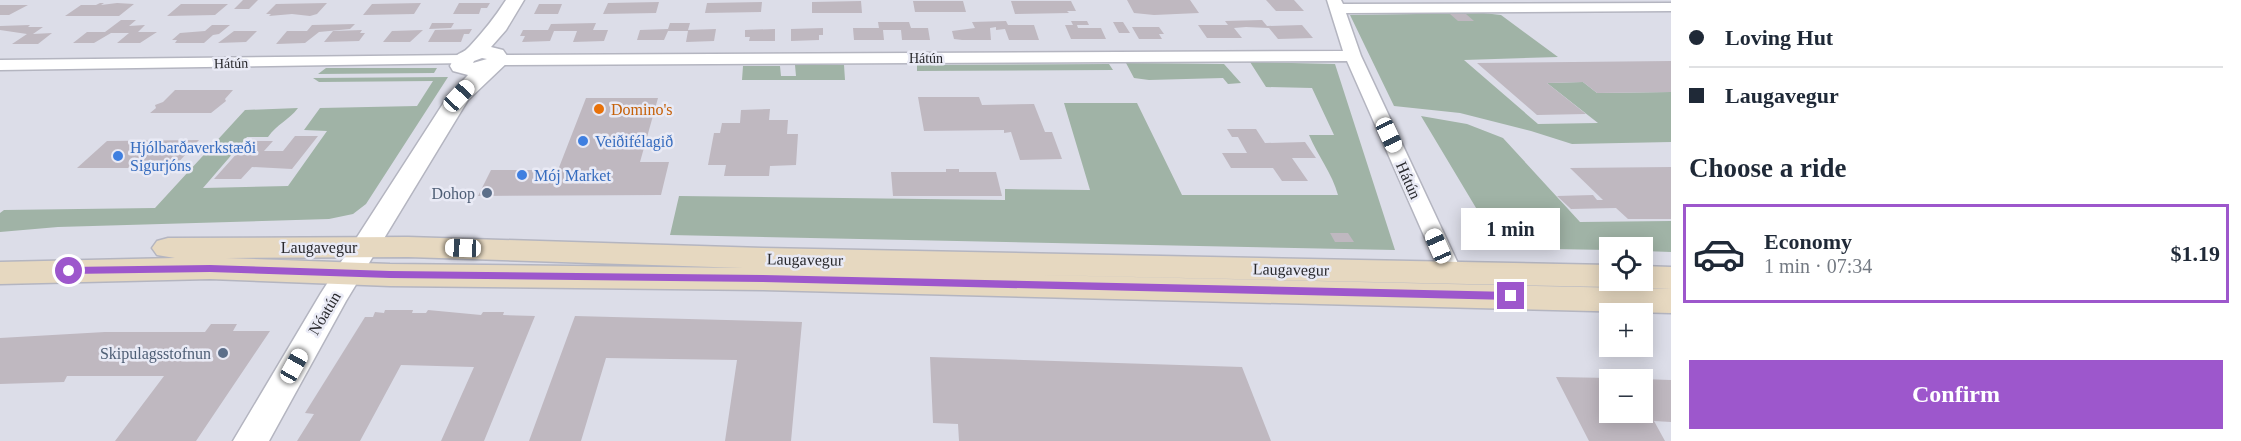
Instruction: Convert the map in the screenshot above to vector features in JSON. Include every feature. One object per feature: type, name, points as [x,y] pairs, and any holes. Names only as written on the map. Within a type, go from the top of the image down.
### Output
[{"type":"main road","name":"Laugavegur","points":[[0,255],[227,246],[366,246],[775,258],[1599,276]]},
{"type":"main road","name":"Laugavegur","points":[[0,273],[162,268],[763,279],[1671,301]]},
{"type":"main road","points":[[1653,277],[1671,278]]},
{"type":"street","name":"Nóatún","points":[[251,441],[349,273],[459,96],[465,76],[494,48],[499,26],[515,0]]},
{"type":"street","name":"Hátún","points":[[1451,272],[1353,56],[1335,5],[1671,8]]},
{"type":"street","name":"Hátún","points":[[0,65],[1353,56]]},
{"type":"green space","points":[[1483,13],[1501,15],[1558,57],[1464,60],[1538,124],[1598,123],[1547,83],[1583,82],[1597,93],[1671,92],[1671,142],[1572,144],[1460,113],[1394,106],[1350,15]]},
{"type":"green space","points":[[1250,62],[1335,64],[1395,250],[670,235],[679,196],[1005,200],[1005,189],[1090,190],[1064,103],[1137,103],[1182,195],[1338,195],[1309,135],[1334,135],[1312,88],[1266,87]]},
{"type":"green space","points":[[1126,63],[1224,64],[1241,83],[1228,84],[1223,78],[1149,80],[1134,78]]},
{"type":"green space","points":[[1109,64],[1113,70],[917,71],[917,65]]},
{"type":"green space","points":[[795,65],[844,65],[845,80],[742,80],[743,66],[780,66],[781,76],[796,76]]},
{"type":"green space","points":[[326,68],[437,68],[434,73],[318,74]]},
{"type":"green space","points":[[448,77],[366,204],[353,214],[329,219],[58,227],[0,232],[0,213],[4,210],[155,208],[245,110],[298,108],[268,137],[247,137],[203,188],[288,186],[327,131],[304,130],[320,108],[417,106],[433,81],[319,82],[313,78]]},
{"type":"green space","points":[[1421,116],[1467,124],[1503,138],[1580,222],[1671,221],[1671,252],[1653,251],[1653,237],[1599,237],[1599,250],[1500,248]]},
{"type":"building","points":[[243,0],[258,0],[249,9],[234,9]]},
{"type":"building","points":[[1127,0],[1190,0],[1199,13],[1154,15],[1134,13]]},
{"type":"building","points":[[1266,0],[1294,0],[1304,11],[1276,11]]},
{"type":"building","points":[[861,1],[862,13],[812,13],[812,2]]},
{"type":"building","points":[[913,1],[963,1],[966,12],[915,12]]},
{"type":"building","points":[[1011,1],[1071,1],[1076,11],[1015,14]]},
{"type":"building","points":[[659,2],[656,13],[603,14],[608,3]]},
{"type":"building","points":[[762,2],[761,12],[705,13],[707,3]]},
{"type":"building","points":[[104,3],[101,5],[134,4],[119,16],[65,16],[81,5]]},
{"type":"building","points":[[327,3],[317,14],[310,16],[292,14],[269,16],[271,14],[266,14],[276,4]]},
{"type":"building","points":[[421,3],[414,14],[363,15],[372,4]]},
{"type":"building","points":[[459,3],[490,3],[487,8],[481,8],[479,14],[453,14]]},
{"type":"building","points":[[181,4],[228,4],[215,15],[167,16]]},
{"type":"building","points":[[539,4],[562,4],[558,14],[534,14]]},
{"type":"building","points":[[0,5],[28,5],[9,15],[0,15]]},
{"type":"building","points":[[1450,14],[1466,14],[1474,21],[1458,21]]},
{"type":"building","points":[[121,20],[136,20],[129,26],[145,25],[138,32],[157,32],[140,43],[117,43],[129,33],[111,33],[94,43],[73,43],[87,32],[105,32]]},
{"type":"building","points":[[1262,20],[1267,26],[1302,25],[1313,38],[1278,39],[1269,28],[1246,27],[1234,28],[1242,38],[1207,38],[1198,25],[1228,25],[1225,21]]},
{"type":"building","points":[[1006,21],[1008,25],[1034,25],[1039,40],[1009,40],[1005,29],[996,30],[996,27],[990,28],[991,40],[954,39],[952,31],[975,28],[972,22]]},
{"type":"building","points":[[1071,21],[1087,21],[1089,25],[1077,25],[1078,28],[1101,28],[1106,39],[1071,39],[1065,25],[1073,25]]},
{"type":"building","points":[[878,22],[909,22],[911,28],[928,28],[930,40],[902,40],[901,30],[883,30],[884,40],[854,40],[853,28],[879,28]]},
{"type":"building","points":[[1113,22],[1123,22],[1130,33],[1119,33]]},
{"type":"building","points":[[432,23],[454,23],[451,28],[429,29]]},
{"type":"building","points":[[596,23],[593,30],[608,30],[604,41],[573,42],[577,31],[554,31],[550,41],[522,42],[525,36],[520,36],[523,30],[548,30],[551,24]]},
{"type":"building","points":[[670,23],[690,23],[688,30],[716,29],[714,41],[686,42],[688,31],[668,31],[664,40],[637,40],[640,30],[668,29]]},
{"type":"building","points":[[355,24],[350,29],[319,32],[305,43],[276,44],[287,31],[307,31],[312,25]]},
{"type":"building","points":[[30,25],[28,27],[43,27],[33,34],[52,33],[38,44],[12,44],[27,34],[0,30],[0,26]]},
{"type":"building","points":[[212,25],[230,25],[204,43],[175,43],[177,40],[172,40],[180,33],[205,31]]},
{"type":"building","points":[[1132,27],[1159,27],[1164,34],[1159,34],[1162,39],[1139,39]]},
{"type":"building","points":[[823,28],[823,35],[819,35],[819,40],[791,41],[791,29]]},
{"type":"building","points":[[472,29],[469,34],[464,34],[461,42],[428,42],[435,30]]},
{"type":"building","points":[[775,29],[775,41],[749,41],[750,37],[745,37],[745,30]]},
{"type":"building","points":[[362,30],[360,33],[365,33],[359,41],[324,42],[333,31]]},
{"type":"building","points":[[423,30],[410,42],[383,42],[392,31]]},
{"type":"building","points":[[234,31],[257,31],[246,42],[218,43]]},
{"type":"building","points":[[1671,61],[1671,92],[1597,93],[1583,82],[1547,83],[1586,114],[1537,115],[1477,63]]},
{"type":"building","points":[[175,90],[233,90],[225,99],[226,101],[211,113],[150,113],[156,108],[155,105],[163,102]]},
{"type":"building","points":[[918,97],[979,97],[982,105],[1034,104],[1045,132],[1052,132],[1062,159],[1020,160],[1011,132],[1004,133],[1004,130],[924,131]]},
{"type":"building","points":[[586,98],[658,98],[640,162],[669,162],[661,195],[478,196],[491,170],[558,170]]},
{"type":"building","points":[[770,109],[769,120],[788,120],[787,134],[798,134],[796,165],[770,166],[769,176],[724,176],[726,165],[708,165],[714,133],[720,133],[722,123],[740,123],[741,110]]},
{"type":"building","points":[[1227,129],[1256,129],[1265,143],[1305,142],[1316,158],[1292,158],[1308,181],[1282,181],[1273,168],[1231,168],[1222,153],[1247,153],[1238,137],[1232,137]]},
{"type":"building","points":[[295,136],[318,136],[292,169],[252,167],[241,179],[214,179],[248,141],[273,141],[264,151],[283,151]]},
{"type":"building","points":[[199,140],[173,168],[77,168],[107,141]]},
{"type":"building","points":[[1671,167],[1671,219],[1628,219],[1616,208],[1571,209],[1557,196],[1593,195],[1597,200],[1603,200],[1570,168]]},
{"type":"building","points":[[946,169],[959,169],[959,172],[996,172],[1002,196],[893,196],[891,172],[946,172]]},
{"type":"building","points":[[1330,233],[1348,233],[1354,242],[1335,242]]},
{"type":"building","points":[[385,310],[413,310],[412,313],[426,313],[428,310],[481,315],[483,312],[504,312],[503,315],[535,316],[484,441],[441,441],[474,367],[401,365],[360,441],[297,441],[314,414],[305,413],[365,317],[373,317],[375,312],[384,313]]},
{"type":"building","points":[[575,316],[802,322],[791,441],[725,441],[737,360],[606,358],[581,441],[529,441]]},
{"type":"building","points":[[211,324],[237,324],[233,331],[270,331],[196,441],[115,441],[164,376],[67,376],[64,382],[0,384],[0,338],[105,332],[205,332]]},
{"type":"building","points":[[930,357],[1242,367],[1271,441],[959,441],[958,424],[933,423]]},
{"type":"building","points":[[1556,377],[1599,378],[1599,423],[1653,423],[1653,379],[1671,380],[1671,422],[1654,421],[1665,441],[1589,441]]},
{"type":"place","name":"Domino's","points":[[599,109]]},
{"type":"place","name":"Veiðifélagið","points":[[583,141]]},
{"type":"place","name":"Hjólbarðaverkstæði Sigurjóns","points":[[118,156]]},
{"type":"place","name":"Mój Market","points":[[522,175]]},
{"type":"place","name":"Dohop","points":[[487,193]]},
{"type":"place","name":"Skipulagsstofnun","points":[[223,353]]},
{"type":"route","points":[[69,271],[210,268],[390,275],[763,279],[1511,296]]}]
